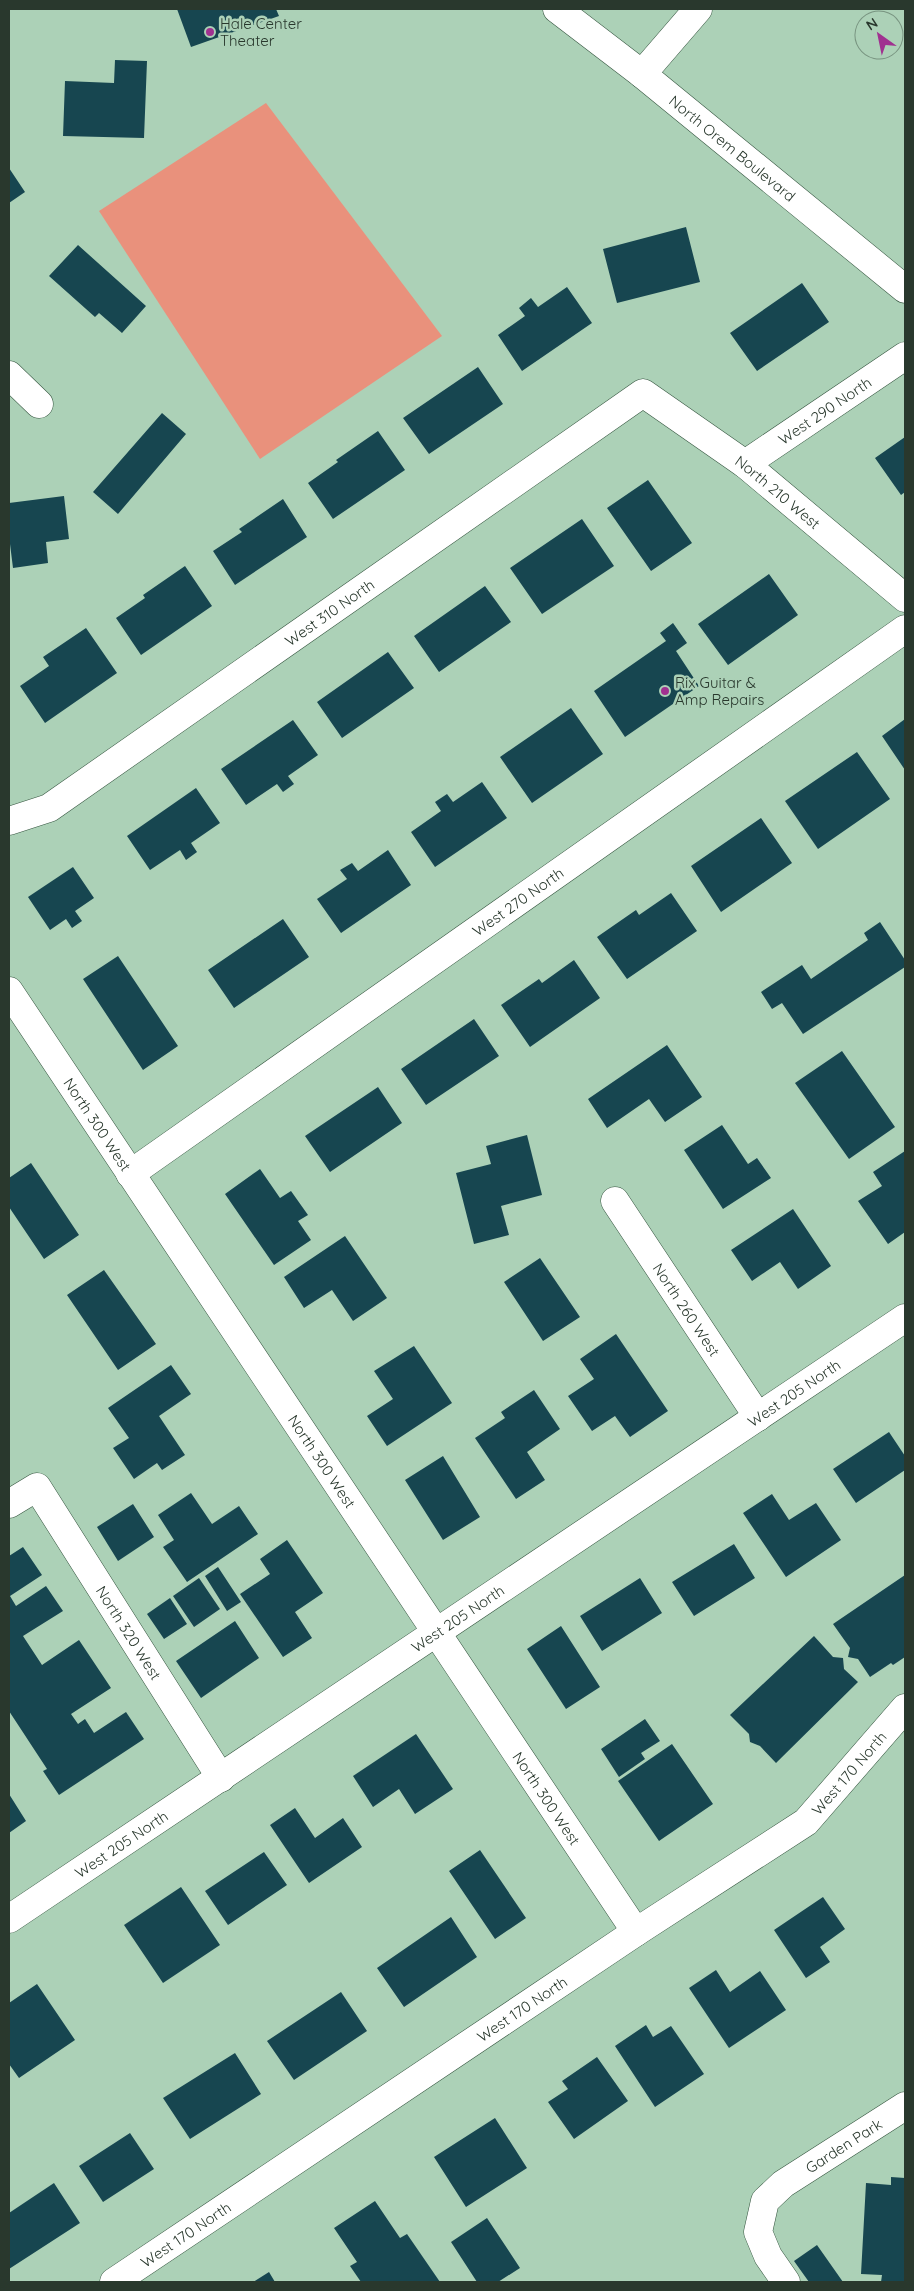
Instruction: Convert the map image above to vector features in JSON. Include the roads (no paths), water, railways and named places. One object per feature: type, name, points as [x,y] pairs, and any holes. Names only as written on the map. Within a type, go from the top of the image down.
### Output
[{"type":"street","name":"North Orem Boulevard","points":[[557,9],[642,74],[905,289]]},
{"type":"street","points":[[642,74],[697,9]]},
{"type":"street","name":"West 290 North","points":[[745,464],[905,356]]},
{"type":"street","points":[[9,375],[39,404]]},
{"type":"street","name":"North 210 West","points":[[643,393],[745,464],[905,598]]},
{"type":"street","name":"West 310 North","points":[[9,821],[49,808],[643,393]]},
{"type":"street","name":"West 270 North","points":[[130,1174],[905,629]]},
{"type":"street","name":"North 300 West","points":[[9,991],[636,1932]]},
{"type":"street","name":"North 260 West","points":[[615,1201],[758,1417]]},
{"type":"street","name":"West 205 North","points":[[9,1918],[221,1778],[905,1318]]},
{"type":"street","name":"North 320 West","points":[[9,1504],[37,1487],[221,1778]]},
{"type":"street","name":"West 170 North","points":[[114,2282],[636,1932],[806,1822],[905,1708]]},
{"type":"street","name":"Garden Park","points":[[786,2282],[768,2256],[758,2232],[765,2201],[783,2184],[905,2106]]},
{"type":"place","name":"Hale Center Theater","points":[[210,32]]},
{"type":"place","name":"Rix Guitar & Amp Repairs","points":[[665,691]]}]
